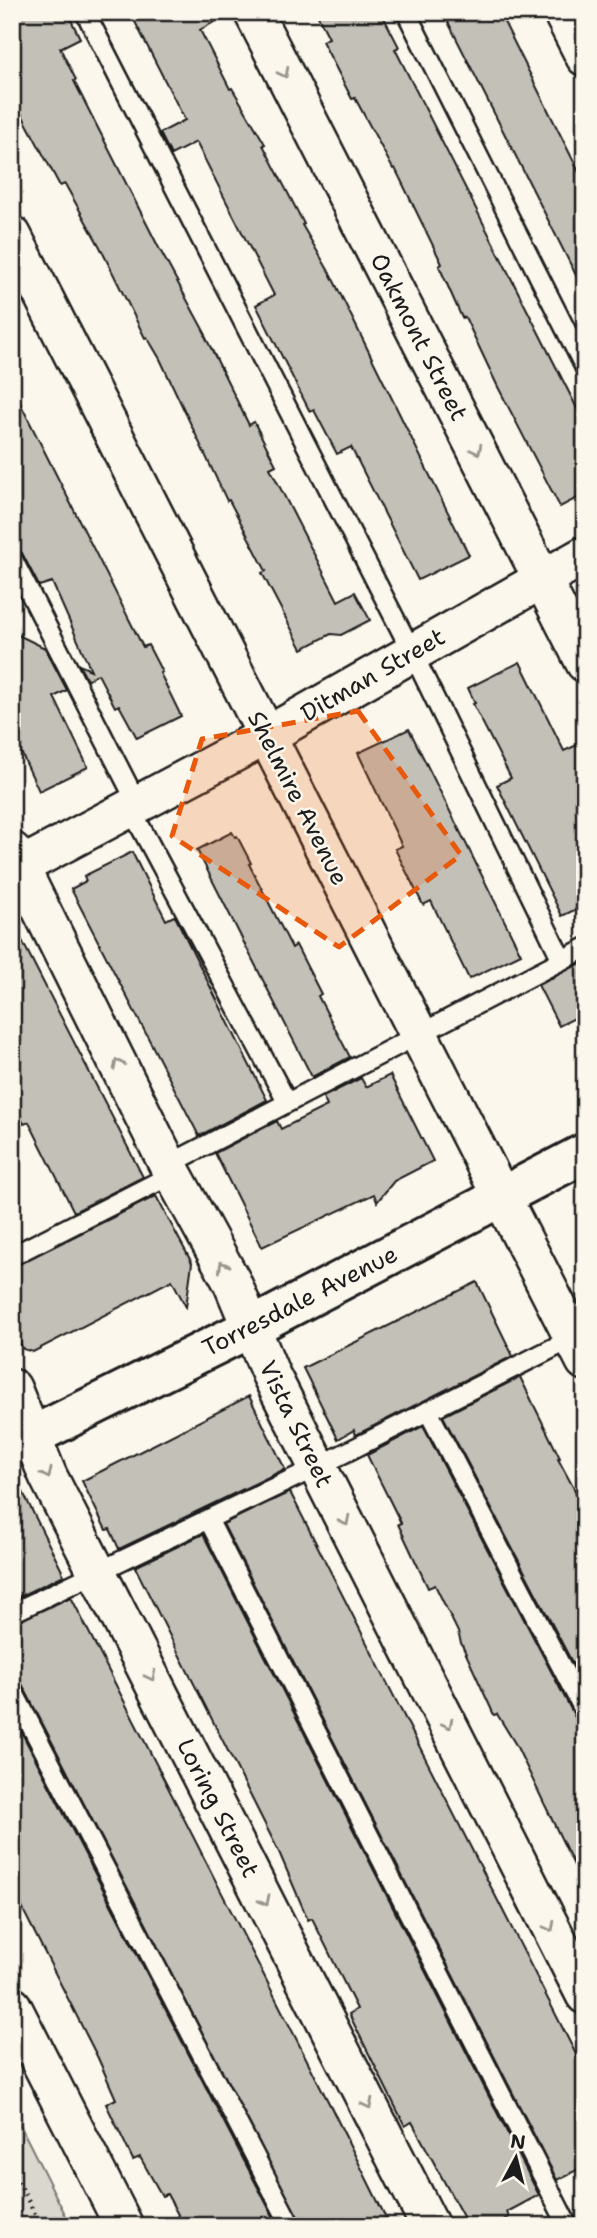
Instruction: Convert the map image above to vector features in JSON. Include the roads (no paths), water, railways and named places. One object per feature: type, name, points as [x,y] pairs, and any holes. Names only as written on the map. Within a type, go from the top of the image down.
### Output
[{"type":"street","name":"Oakmont Street","points":[[253,12],[585,663]]},
{"type":"street","points":[[562,12],[585,57]]},
{"type":"street","name":"Shelmire Avenue","points":[[12,235],[579,1350]]},
{"type":"street","name":"Ditman Street","points":[[15,863],[134,807],[267,736],[585,555]]},
{"type":"street","name":"Vista Street","points":[[15,863],[171,1169],[232,1282],[271,1375],[585,1995]]},
{"type":"street","name":"Torresdale Avenue","points":[[22,1441],[250,1328],[585,1153]]},
{"type":"street","name":"Loring Street","points":[[12,1388],[22,1441],[48,1476],[430,2226]]},
{"type":"street","points":[[12,2006],[124,2226]]},
{"type":"lane","points":[[85,12],[412,653],[562,960]]},
{"type":"lane","points":[[406,12],[585,368]]},
{"type":"lane","points":[[12,558],[134,807],[287,1102]]},
{"type":"lane","points":[[12,1256],[287,1102],[585,948]]},
{"type":"lane","points":[[12,1613],[428,1411],[579,1350]]},
{"type":"lane","points":[[428,1411],[585,1712]]},
{"type":"lane","points":[[208,1519],[568,2226]]},
{"type":"lane","points":[[12,1689],[291,2226]]}]
